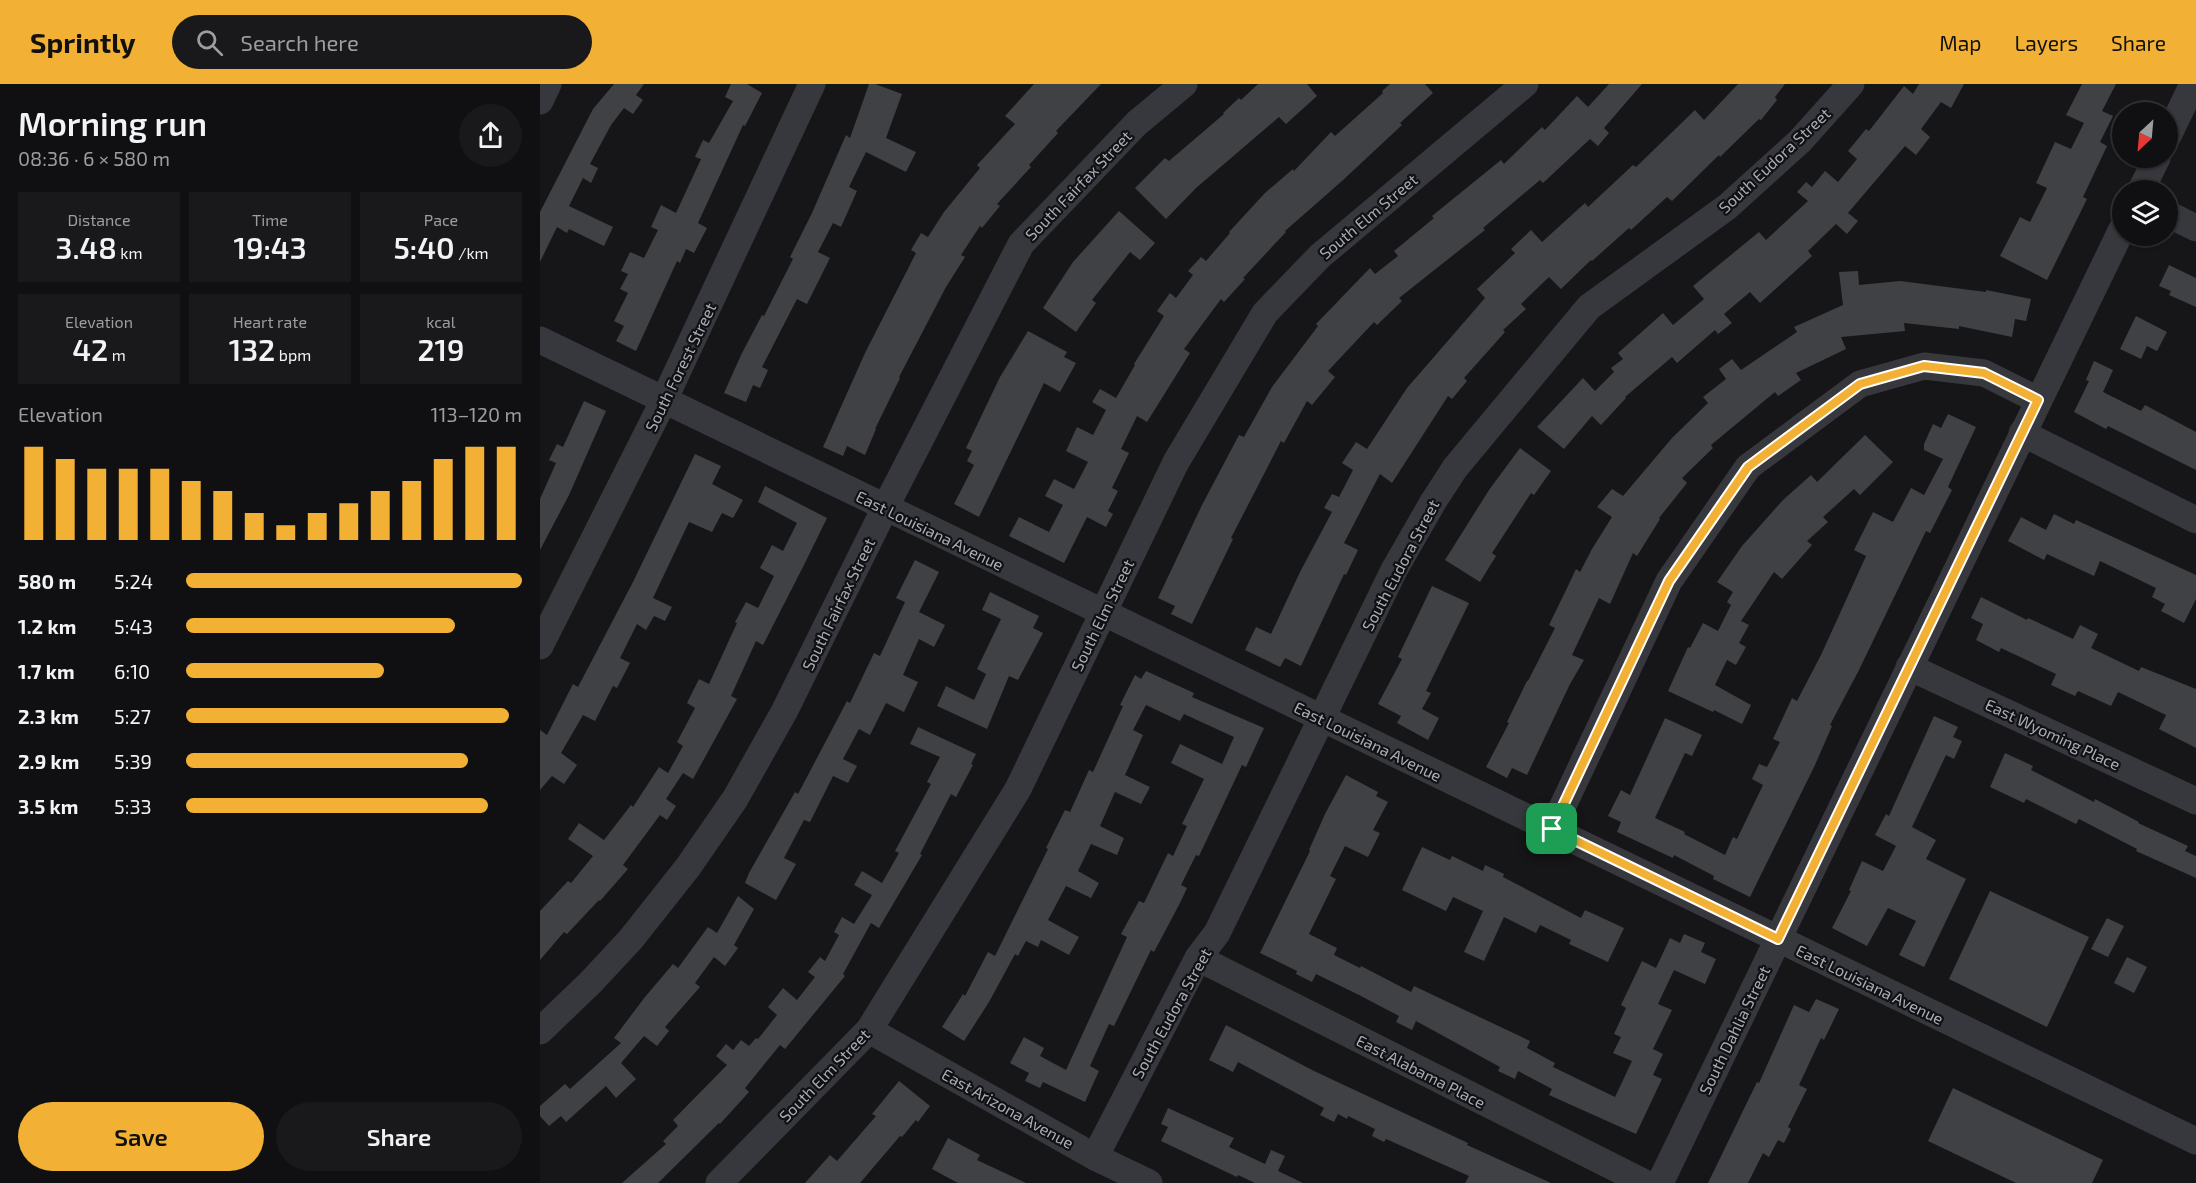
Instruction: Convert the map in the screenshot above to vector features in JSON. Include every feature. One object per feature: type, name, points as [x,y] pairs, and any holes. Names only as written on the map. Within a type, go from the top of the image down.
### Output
[{"type":"street","points":[[540,100],[548,84]]},
{"type":"street","name":"South Forest Street","points":[[540,646],[664,400],[812,84]]},
{"type":"street","name":"South Fairfax Street","points":[[540,1031],[591,982],[631,939],[714,832],[756,765],[1021,244],[1137,123],[1184,84]]},
{"type":"street","name":"South Elm Street","points":[[718,1183],[869,1030],[1018,789],[1176,462],[1265,313],[1320,256],[1525,84]]},
{"type":"street","name":"South Eudora Street","points":[[1095,1157],[1198,958],[1217,933],[1394,570],[1455,468],[1589,307],[1727,207],[1800,141],[1851,84]]},
{"type":"street","points":[[2178,115],[2193,84]]},
{"type":"street","points":[[2178,219],[2196,228]]},
{"type":"street","name":"South Dahlia Street","points":[[1660,1183],[2114,246]]},
{"type":"street","name":"East Louisiana Avenue","points":[[540,340],[2196,1141]]},
{"type":"street","points":[[1552,829],[1669,581],[1748,467],[1860,384],[1924,366],[1984,373],[2038,400]]},
{"type":"street","points":[[2022,433],[2196,520]]},
{"type":"street","name":"East Wyoming Place","points":[[1909,667],[2196,801]]},
{"type":"street","name":"East Alabama Place","points":[[1198,958],[1645,1183]]},
{"type":"street","name":"East Arizona Avenue","points":[[869,1030],[1095,1157],[1149,1183]]},
{"type":"building","points":[[614,84],[644,84],[636,95],[643,100],[633,114],[624,108],[611,125],[590,164],[598,168],[591,183],[583,178],[569,206],[613,227],[604,246],[569,229],[567,233],[557,227],[540,262],[540,212],[593,109]]},
{"type":"building","points":[[731,84],[747,84],[762,93],[745,126],[743,125],[698,223],[707,228],[694,253],[686,249],[680,263],[677,261],[636,351],[616,341],[624,326],[614,321],[628,293],[620,289],[628,274],[621,271],[630,252],[644,258],[658,230],[651,227],[661,205],[676,213],[701,159],[695,157],[703,140],[709,143],[733,101],[725,97]]},
{"type":"building","points":[[869,84],[902,94],[886,138],[916,152],[906,172],[866,152],[849,187],[857,191],[841,227],[833,223],[818,252],[830,258],[807,304],[797,299],[762,367],[768,370],[760,388],[753,385],[746,402],[724,393],[742,353],[793,259],[790,257],[846,135],[850,138]]},
{"type":"building","points":[[1034,84],[1101,84],[1056,131],[1058,133],[997,204],[1000,206],[982,228],[980,226],[961,255],[965,257],[946,287],[899,377],[865,455],[847,446],[843,456],[823,447],[865,353],[916,253],[911,250],[921,233],[928,237],[944,212],[980,168],[977,165],[1015,124],[1005,116]]},
{"type":"building","points":[[1258,84],[1307,84],[1317,96],[1286,124],[1279,117],[1196,188],[1166,219],[1135,188],[1165,158],[1169,161],[1224,114],[1239,98],[1241,100]]},
{"type":"building","points":[[1390,84],[1425,84],[1433,93],[1342,181],[1285,231],[1224,302],[1221,299],[1184,349],[1190,353],[1147,422],[1137,416],[1121,449],[1129,453],[1112,488],[1118,491],[1108,511],[1113,514],[1106,527],[1087,517],[1064,563],[1009,536],[1019,517],[1049,532],[1063,505],[1045,496],[1054,479],[1074,489],[1088,462],[1066,451],[1077,427],[1093,435],[1106,410],[1092,402],[1100,389],[1116,398],[1164,316],[1157,311],[1170,293],[1176,298],[1193,275],[1188,271],[1201,257],[1206,261],[1265,193],[1293,169],[1294,171],[1331,132],[1335,136]]},
{"type":"building","points":[[1609,84],[1642,84],[1604,128],[1609,133],[1598,146],[1590,139],[1543,183],[1540,180],[1483,228],[1485,230],[1399,298],[1402,301],[1377,325],[1374,322],[1328,371],[1335,377],[1312,405],[1307,401],[1284,443],[1281,441],[1231,538],[1233,539],[1192,624],[1171,614],[1175,606],[1158,598],[1202,505],[1239,435],[1244,437],[1272,387],[1318,326],[1316,324],[1370,268],[1375,274],[1398,256],[1394,251],[1434,218],[1432,216],[1501,160],[1504,164],[1542,127],[1545,130],[1577,96],[1588,107]]},
{"type":"building","points":[[1738,84],[1785,84],[1775,97],[1777,100],[1761,120],[1759,119],[1720,157],[1719,155],[1672,201],[1667,197],[1631,230],[1629,228],[1591,260],[1561,289],[1549,277],[1521,304],[1526,309],[1503,330],[1505,332],[1464,378],[1467,381],[1452,399],[1448,396],[1392,483],[1380,474],[1344,543],[1358,550],[1346,575],[1344,574],[1301,666],[1285,658],[1280,667],[1245,650],[1256,627],[1271,634],[1332,512],[1324,508],[1332,494],[1339,497],[1353,470],[1342,463],[1356,442],[1367,449],[1407,388],[1485,298],[1477,289],[1515,253],[1511,249],[1531,230],[1542,242],[1585,203],[1588,207],[1633,165],[1636,167],[1695,110],[1704,120]]},
{"type":"building","points":[[1919,84],[1964,84],[1951,108],[1941,102],[1921,129],[1930,137],[1916,155],[1905,146],[1848,213],[1858,221],[1847,234],[1836,224],[1808,251],[1812,256],[1760,303],[1750,292],[1724,314],[1732,323],[1718,334],[1715,330],[1677,363],[1672,357],[1625,397],[1601,425],[1592,416],[1564,449],[1537,427],[1583,378],[1595,391],[1614,372],[1611,368],[1623,359],[1618,353],[1663,313],[1673,325],[1704,299],[1693,286],[1759,232],[1766,240],[1808,201],[1797,192],[1806,182],[1812,187],[1825,171],[1838,182],[1857,159],[1848,151],[1866,129],[1869,131],[1904,86],[1913,94]]},
{"type":"building","points":[[2082,84],[2116,84],[2102,111],[2112,116],[2100,142],[2107,146],[2083,197],[2087,199],[2047,280],[2000,256],[2020,217],[2030,222],[2047,188],[2036,183],[2055,142],[2071,149],[2084,123],[2066,115]]},
{"type":"building","points":[[1119,211],[1155,243],[1140,260],[1130,252],[1092,300],[1096,303],[1076,332],[1043,308],[1073,262]]},
{"type":"building","points":[[2169,265],[2196,278],[2196,307],[2169,295],[2171,291],[2159,286]]},
{"type":"building","points":[[1858,271],[1859,285],[1900,281],[1986,292],[1986,290],[2031,299],[2026,321],[2015,319],[2012,337],[1959,326],[1959,329],[1904,323],[1905,331],[1841,337],[1846,349],[1796,373],[1801,380],[1778,396],[1775,392],[1711,445],[1713,448],[1682,478],[1687,483],[1659,518],[1637,556],[1633,553],[1610,604],[1599,598],[1572,655],[1584,660],[1570,684],[1527,775],[1512,768],[1507,778],[1486,767],[1555,628],[1549,625],[1576,569],[1580,572],[1612,517],[1597,507],[1612,489],[1623,496],[1672,438],[1708,403],[1703,397],[1726,379],[1719,369],[1732,359],[1741,370],[1797,332],[1794,327],[1843,305],[1839,272]]},
{"type":"building","points":[[2136,316],[2167,332],[2157,351],[2147,346],[2141,359],[2120,349]]},
{"type":"building","points":[[1028,331],[1067,352],[1064,357],[1076,363],[1060,392],[1044,383],[979,517],[954,504],[974,465],[967,461],[972,451],[966,448],[1000,377]]},
{"type":"building","points":[[2094,361],[2113,370],[2103,392],[2141,411],[2145,405],[2196,432],[2196,470],[2108,426],[2106,429],[2074,412],[2089,381],[2086,380]]},
{"type":"building","points":[[584,401],[606,411],[569,495],[540,550],[540,499],[556,463],[549,460],[557,444],[563,447]]},
{"type":"building","points":[[1948,414],[1976,427],[1948,487],[1952,490],[1930,533],[1926,531],[1830,725],[1832,726],[1815,765],[1750,897],[1713,879],[1714,876],[1674,855],[1673,858],[1617,832],[1621,822],[1608,816],[1621,790],[1630,795],[1665,718],[1702,735],[1692,756],[1685,753],[1655,818],[1725,855],[1733,837],[1737,839],[1763,785],[1752,779],[1759,764],[1767,767],[1780,742],[1773,739],[1792,698],[1797,701],[1821,655],[1866,556],[1854,550],[1873,512],[1893,522],[1911,488],[1924,495],[1943,459],[1924,450],[1924,444],[1933,424],[1941,428]]},
{"type":"building","points":[[1865,435],[1893,462],[1860,495],[1854,489],[1823,517],[1828,522],[1807,541],[1812,545],[1782,579],[1774,572],[1741,621],[1749,625],[1739,643],[1746,647],[1736,665],[1727,660],[1715,685],[1751,705],[1742,724],[1668,691],[1688,647],[1690,648],[1703,623],[1718,631],[1731,605],[1727,602],[1733,592],[1717,582],[1742,546],[1783,500],[1811,475],[1817,482]]},
{"type":"building","points":[[1520,448],[1551,471],[1534,495],[1531,493],[1492,553],[1496,556],[1480,582],[1445,560],[1489,490]]},
{"type":"building","points":[[695,454],[721,466],[712,484],[743,500],[733,518],[722,513],[712,532],[689,522],[653,598],[672,607],[665,621],[654,616],[646,630],[637,624],[620,658],[630,663],[617,688],[613,686],[595,721],[583,715],[561,753],[577,765],[564,784],[552,776],[540,790],[540,730],[547,735],[573,684],[578,687],[633,582]]},
{"type":"building","points":[[765,486],[827,518],[763,645],[756,641],[731,696],[737,699],[693,779],[683,773],[666,799],[676,806],[667,820],[660,815],[623,865],[628,869],[567,934],[564,932],[540,960],[540,911],[568,881],[571,883],[593,856],[568,839],[579,823],[604,840],[631,805],[633,807],[659,767],[668,773],[683,746],[677,742],[695,708],[687,703],[699,679],[709,684],[737,623],[735,622],[746,602],[758,608],[774,576],[760,568],[772,545],[783,551],[797,523],[758,502]]},
{"type":"building","points":[[2054,514],[2074,524],[2076,520],[2196,575],[2196,599],[2184,623],[2161,611],[2165,604],[2152,597],[2156,588],[2100,561],[2094,576],[2047,554],[2044,560],[2008,541],[2021,517],[2046,530]]},
{"type":"building","points":[[915,560],[939,572],[919,612],[945,625],[934,647],[919,639],[903,675],[918,682],[904,712],[886,703],[870,735],[859,729],[843,759],[857,766],[848,783],[833,776],[810,822],[804,820],[784,858],[796,864],[776,900],[745,883],[749,873],[795,792],[798,794],[847,701],[850,703],[874,653],[880,656],[905,602],[896,598]]},
{"type":"building","points":[[1432,586],[1469,603],[1426,691],[1431,693],[1422,709],[1439,718],[1428,740],[1397,723],[1401,716],[1378,704],[1402,659],[1398,657]]},
{"type":"building","points":[[990,592],[1039,616],[1033,628],[1043,633],[1018,680],[1009,676],[987,729],[937,706],[946,686],[974,700],[986,674],[977,669],[1001,619],[982,610]]},
{"type":"building","points":[[1981,597],[2027,620],[2028,618],[2073,639],[2080,625],[2098,634],[2091,648],[2139,671],[2141,667],[2196,689],[2196,748],[2159,729],[2166,715],[2118,692],[2111,706],[2078,691],[2075,696],[2051,685],[2056,674],[2001,648],[1999,652],[1976,640],[1983,624],[1971,618]]},
{"type":"building","points":[[1146,671],[1194,693],[1192,697],[1264,728],[1246,767],[1242,765],[1199,856],[1196,855],[1181,885],[1187,888],[1180,903],[1154,952],[1151,950],[1114,1026],[1109,1024],[1090,1066],[1099,1071],[1085,1102],[1043,1082],[1040,1088],[1025,1081],[1029,1073],[1010,1063],[1024,1037],[1044,1048],[1040,1056],[1066,1070],[1127,937],[1121,934],[1139,901],[1144,903],[1168,853],[1173,856],[1187,826],[1182,824],[1204,779],[1171,763],[1180,744],[1222,764],[1234,737],[1184,714],[1180,721],[1146,705],[1133,730],[1143,735],[1125,775],[1150,787],[1141,804],[1115,792],[1100,826],[1124,838],[1117,855],[1091,844],[1078,871],[1099,883],[1091,898],[1066,886],[1048,920],[1079,937],[1069,955],[1041,940],[1038,947],[1026,941],[1018,956],[1015,954],[989,1002],[964,1041],[942,1027],[963,994],[965,996],[988,952],[995,956],[1065,810],[1070,812],[1089,770],[1093,772],[1123,706],[1120,705],[1135,675],[1141,679]]},
{"type":"building","points":[[1934,716],[1958,727],[1953,737],[1962,741],[1954,759],[1946,755],[1912,827],[1936,840],[1926,859],[1966,879],[1924,967],[1899,955],[1916,921],[1888,908],[1867,946],[1832,928],[1851,891],[1849,890],[1862,861],[1883,871],[1896,846],[1875,835],[1886,814],[1889,816]]},
{"type":"building","points":[[918,727],[976,754],[971,764],[973,765],[956,797],[951,794],[920,854],[922,855],[879,928],[871,923],[843,974],[845,976],[785,1049],[780,1045],[745,1088],[749,1092],[720,1124],[658,1183],[622,1183],[666,1144],[663,1141],[678,1126],[673,1120],[727,1065],[716,1056],[726,1044],[733,1050],[741,1040],[749,1046],[756,1038],[758,1039],[777,1015],[768,1007],[783,988],[797,1000],[815,977],[808,972],[820,957],[825,961],[839,935],[834,932],[842,917],[854,924],[872,895],[854,885],[862,871],[882,883],[899,853],[895,851],[931,784],[927,782],[940,757],[910,744]]},
{"type":"building","points":[[2005,753],[2033,766],[2031,770],[2188,846],[2185,851],[2196,856],[2196,878],[2136,851],[2137,849],[2079,819],[2076,824],[2026,799],[2024,803],[1990,787]]},
{"type":"building","points":[[1346,775],[1378,792],[1376,796],[1388,802],[1373,830],[1380,833],[1368,857],[1345,846],[1330,876],[1336,879],[1309,934],[1337,948],[1334,955],[1360,968],[1361,966],[1411,992],[1414,986],[1530,1041],[1527,1048],[1555,1063],[1553,1067],[1615,1097],[1632,1061],[1613,1053],[1621,1037],[1614,1034],[1626,1008],[1621,1005],[1642,961],[1656,968],[1670,938],[1680,943],[1684,934],[1705,943],[1701,952],[1716,959],[1705,984],[1674,970],[1658,1004],[1672,1010],[1653,1049],[1663,1054],[1653,1075],[1662,1079],[1636,1134],[1549,1095],[1552,1089],[1518,1071],[1515,1079],[1498,1071],[1500,1067],[1416,1021],[1412,1030],[1396,1022],[1399,1016],[1359,995],[1316,974],[1312,982],[1296,974],[1297,971],[1260,953],[1310,851],[1325,814]]},
{"type":"building","points":[[1422,847],[1450,860],[1452,856],[1483,871],[1485,865],[1504,874],[1503,877],[1581,918],[1585,910],[1624,928],[1608,962],[1569,944],[1571,940],[1540,925],[1536,933],[1504,917],[1484,961],[1464,952],[1483,911],[1453,897],[1446,911],[1402,890]]},
{"type":"building","points":[[1990,891],[2089,937],[2047,1027],[1949,979]]},
{"type":"building","points":[[738,896],[754,909],[734,945],[738,948],[725,966],[714,957],[695,983],[700,987],[665,1027],[669,1031],[657,1046],[644,1036],[621,1063],[636,1079],[616,1098],[606,1086],[566,1122],[561,1116],[549,1126],[540,1116],[540,1106],[565,1084],[570,1089],[621,1043],[614,1038],[645,997],[673,964],[678,968],[708,927],[717,933]]},
{"type":"building","points":[[2107,918],[2124,926],[2108,957],[2091,949]]},
{"type":"building","points":[[2127,957],[2147,967],[2134,993],[2114,983]]},
{"type":"building","points":[[1816,999],[1839,1009],[1824,1040],[1821,1038],[1799,1085],[1807,1089],[1788,1127],[1791,1129],[1784,1143],[1778,1140],[1769,1157],[1763,1153],[1748,1183],[1708,1183],[1757,1082],[1759,1083],[1794,1005],[1809,1012]]},
{"type":"building","points":[[1226,1025],[1314,1071],[1551,1183],[1465,1183],[1469,1176],[1386,1139],[1384,1142],[1372,1136],[1375,1129],[1348,1116],[1347,1119],[1338,1114],[1334,1122],[1320,1115],[1324,1108],[1238,1062],[1233,1072],[1209,1060]]},
{"type":"building","points":[[899,1081],[930,1106],[918,1122],[916,1120],[902,1137],[900,1136],[860,1183],[805,1183],[830,1155],[837,1161],[876,1116],[872,1114]]},
{"type":"building","points":[[1953,1088],[2103,1160],[2092,1183],[2016,1183],[1928,1141]]},
{"type":"building","points":[[1168,1108],[1234,1138],[1229,1147],[1265,1164],[1271,1150],[1285,1156],[1278,1171],[1303,1183],[1255,1183],[1238,1175],[1237,1177],[1161,1141],[1168,1127],[1161,1124]]},
{"type":"building","points":[[948,1138],[980,1155],[977,1160],[1026,1183],[958,1183],[932,1169]]},
{"type":"route","points":[[1924,366],[1984,373],[2038,400],[1778,939],[1552,829],[1669,581],[1748,467],[1860,384],[1924,366]]}]
